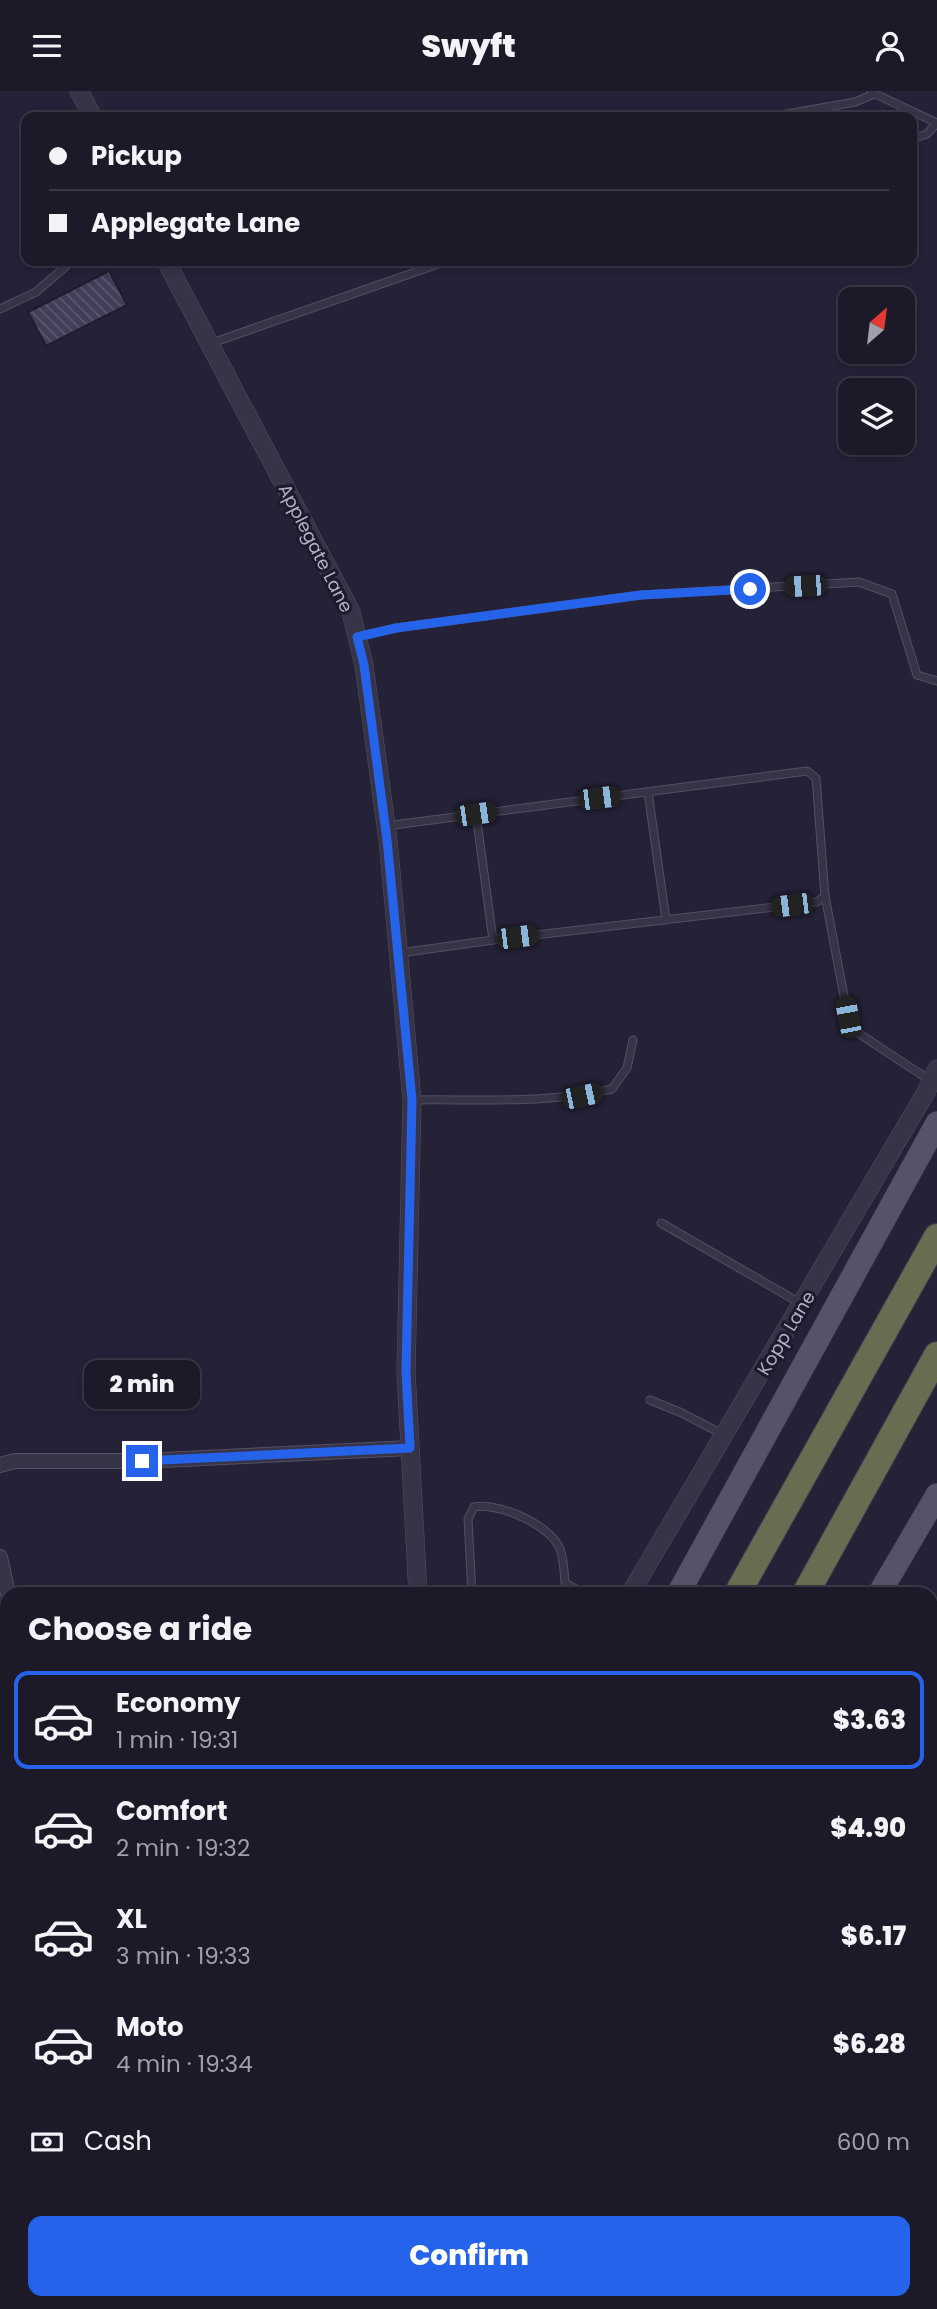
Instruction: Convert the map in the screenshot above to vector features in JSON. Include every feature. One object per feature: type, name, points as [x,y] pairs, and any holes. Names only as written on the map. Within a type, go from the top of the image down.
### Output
[{"type":"highway","points":[[741,1587],[937,1237]]},
{"type":"highway","points":[[810,1587],[937,1355]]},
{"type":"main road","points":[[682,1587],[937,1123]]},
{"type":"main road","points":[[883,1587],[937,1495]]},
{"type":"street","points":[[79,91],[90,112]]},
{"type":"street","name":"Applegate Lane","points":[[169,266],[351,612],[364,665],[386,826],[412,1100],[406,1372],[418,1587]]},
{"type":"street","name":"Kopp Lane","points":[[634,1587],[802,1305],[934,1075]]},
{"type":"street","points":[[0,1465],[15,1461],[142,1461],[410,1448]]},
{"type":"street","points":[[0,1557],[6,1587]]},
{"type":"lane","points":[[798,112],[855,102],[872,93],[913,112]]},
{"type":"lane","points":[[917,114],[937,123],[927,134],[917,137]]},
{"type":"lane","points":[[0,309],[36,292],[66,266]]},
{"type":"lane","points":[[208,344],[433,266]]},
{"type":"lane","points":[[357,637],[396,628],[641,595],[859,582],[892,594],[917,675],[937,681]]},
{"type":"lane","points":[[386,826],[807,772],[816,778],[825,896],[848,1017],[855,1031],[934,1075]]},
{"type":"lane","points":[[648,792],[666,920]]},
{"type":"lane","points":[[476,814],[493,940]]},
{"type":"lane","points":[[398,953],[817,902],[825,896]]},
{"type":"lane","points":[[412,1100],[482,1099],[503,1102],[582,1096],[612,1089],[627,1069],[633,1040]]},
{"type":"lane","points":[[661,1223],[802,1305]]},
{"type":"lane","points":[[650,1400],[724,1435]]},
{"type":"lane","points":[[472,1587],[468,1519],[474,1507],[484,1505],[531,1521],[550,1534],[560,1549],[565,1583],[572,1587]]},
{"type":"building","points":[[109,271],[127,305],[46,346],[28,312]]},
{"type":"route","points":[[142,1461],[410,1448],[406,1372],[412,1100],[387,840],[364,665],[357,637],[396,628],[641,595],[750,589]]}]
